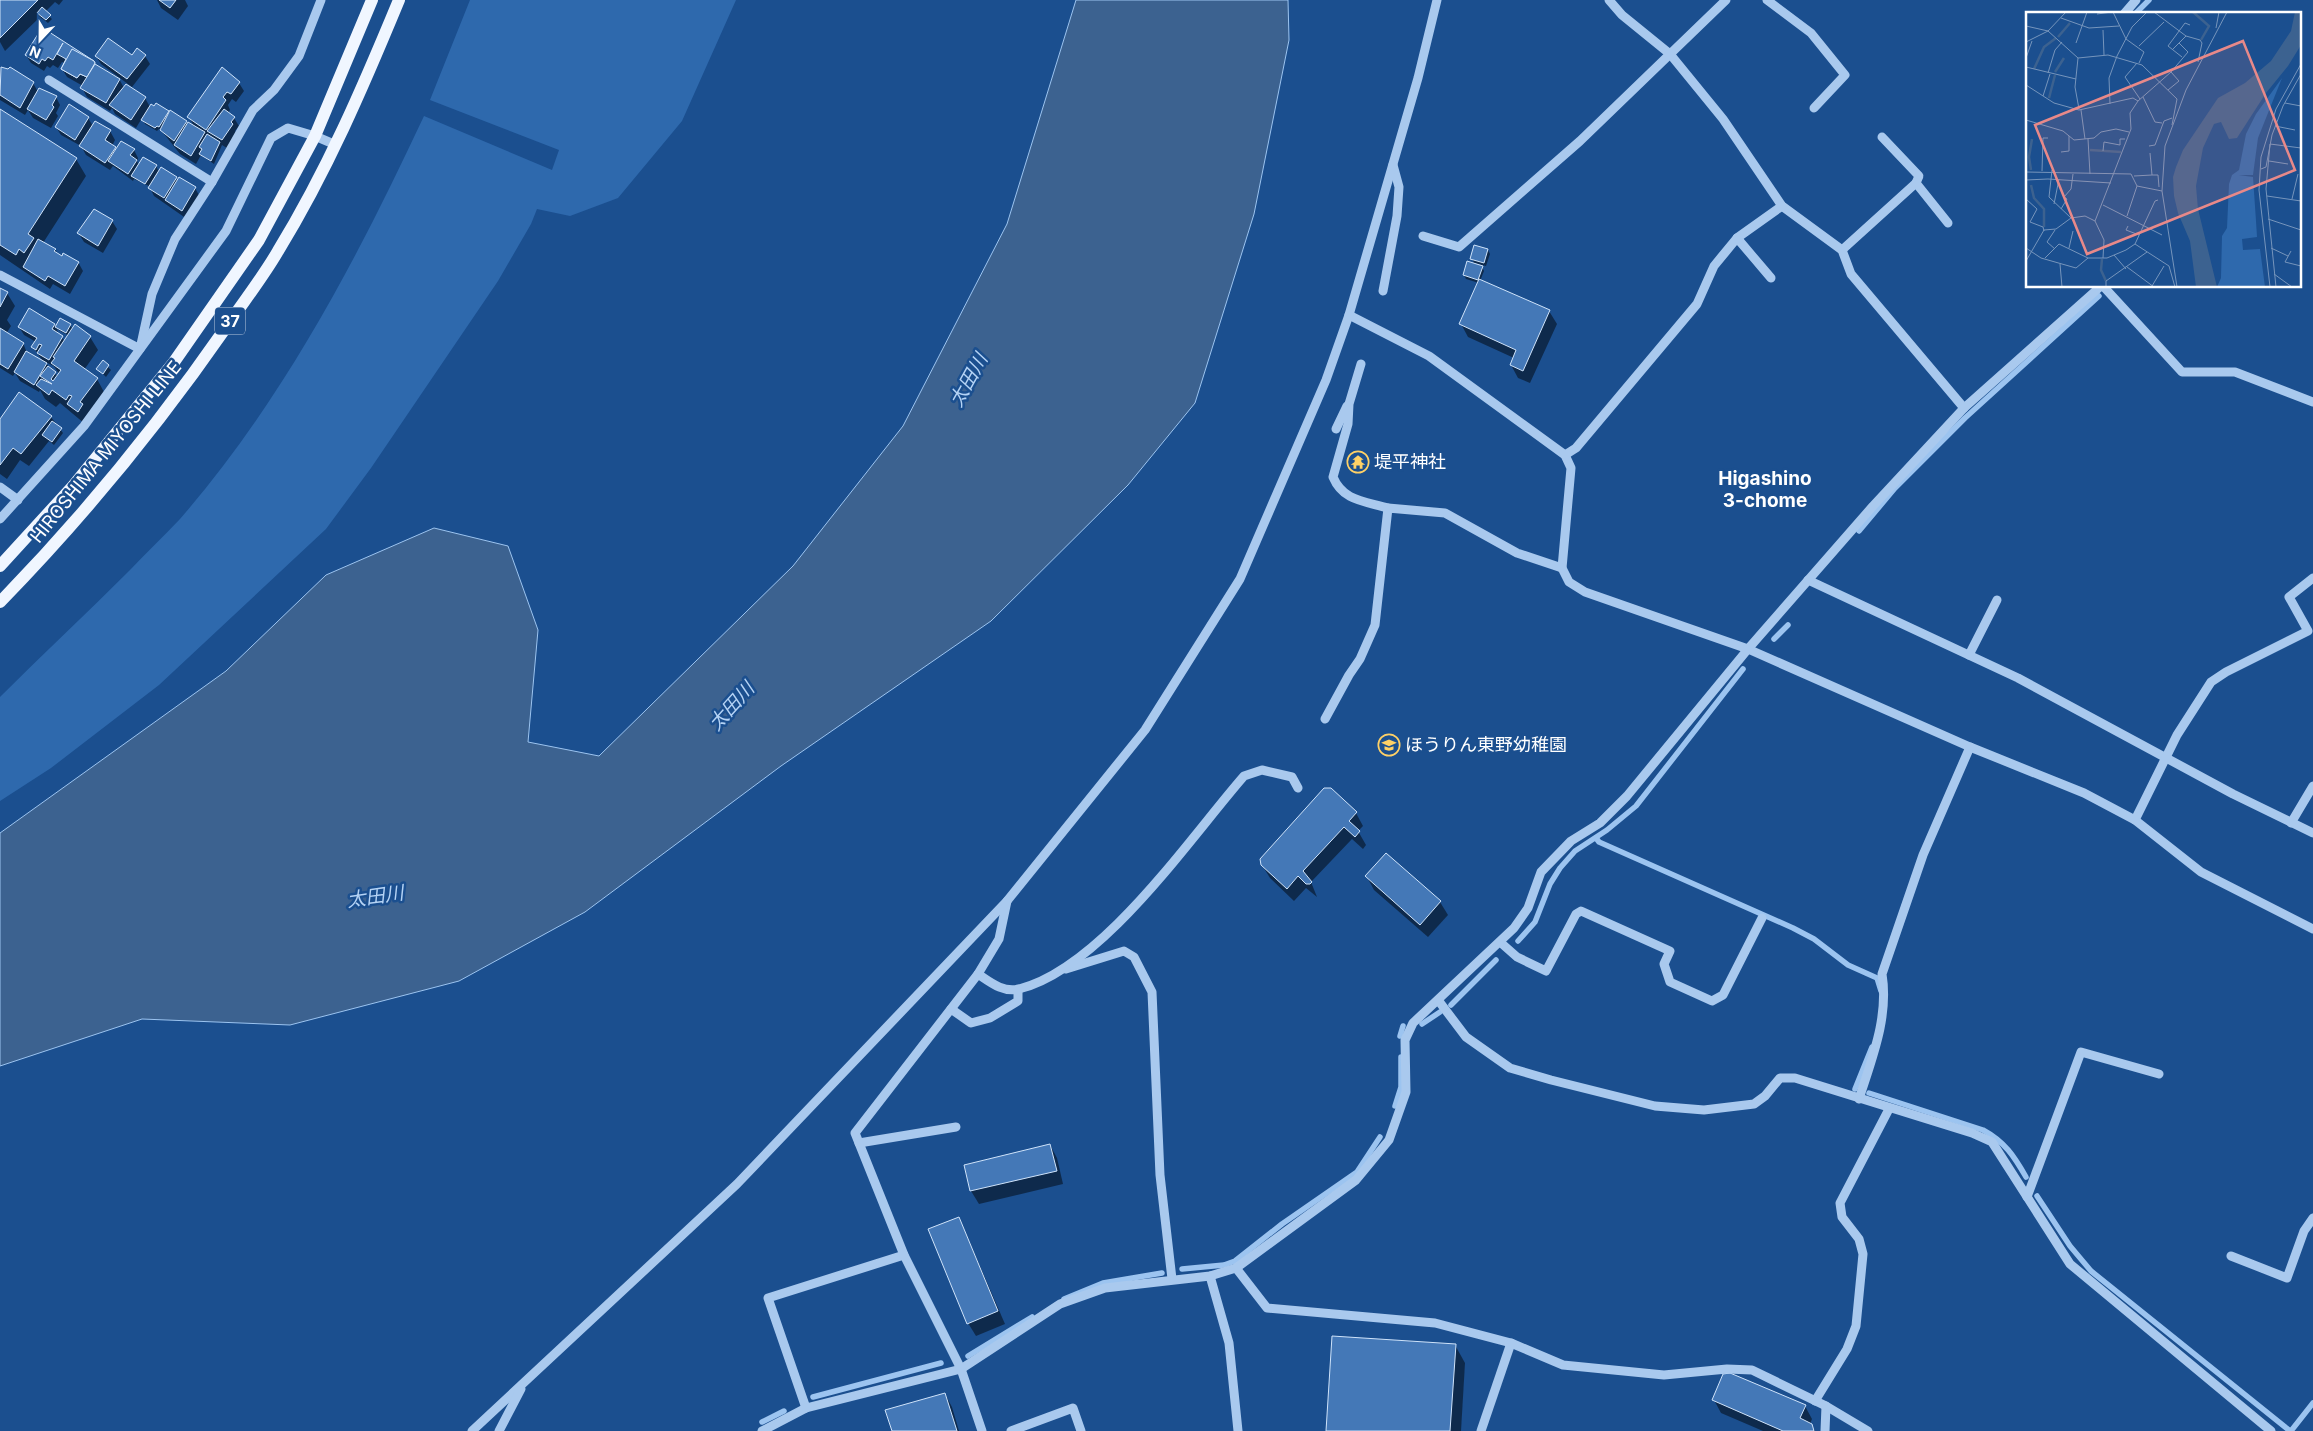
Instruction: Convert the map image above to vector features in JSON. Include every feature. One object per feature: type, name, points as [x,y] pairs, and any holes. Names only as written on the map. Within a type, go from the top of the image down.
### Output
[{"type":"main road","name":"HIROSHIMA MIYOSHI LINE","points":[[0,566],[73,486],[174,362],[259,240],[315,136],[372,0]]},
{"type":"main road","name":"HIROSHIMA MIYOSHI LINE","points":[[0,602],[92,501],[193,375],[278,252],[354,111],[399,0]]},
{"type":"street","points":[[140,349],[152,294],[175,239],[212,182],[253,110],[274,90],[299,56],[321,0]]},
{"type":"street","points":[[472,1431],[737,1184],[1007,901],[1145,730],[1240,579],[1326,380],[1350,315],[1418,78],[1437,0]]},
{"type":"street","points":[[1609,0],[1622,15],[1670,54],[1723,119],[1782,206],[1842,250],[1851,274],[1964,408]]},
{"type":"street","points":[[1423,236],[1459,247],[1580,140],[1726,0]]},
{"type":"street","points":[[1767,0],[1811,32],[1845,75],[1814,108]]},
{"type":"street","points":[[2126,12],[2136,0]]},
{"type":"street","points":[[49,80],[212,182]]},
{"type":"street","points":[[0,519],[84,426],[226,231],[271,138],[288,128],[336,145]]},
{"type":"street","points":[[1842,250],[1916,183],[1919,176],[1882,137]]},
{"type":"street","points":[[1383,291],[1398,216],[1399,187],[1393,165]]},
{"type":"street","points":[[1916,183],[1948,223]]},
{"type":"street","points":[[1565,456],[1576,448],[1697,304],[1714,266],[1737,238],[1782,206]]},
{"type":"street","points":[[1737,238],[1771,278]]},
{"type":"street","points":[[0,275],[140,349]]},
{"type":"street","points":[[762,1431],[806,1408],[961,1369],[1060,1304],[1104,1288],[1210,1276],[1236,1268],[1356,1180],[1389,1140],[1406,1092],[1405,1040],[1413,1023],[1514,928],[1528,908],[1541,872],[1570,841],[1600,823],[1627,796],[1748,649],[1964,408],[2100,288]]},
{"type":"street","points":[[2104,288],[2182,372],[2235,372],[2313,402]]},
{"type":"street","points":[[1350,315],[1429,356],[1565,456],[1571,468],[1562,568],[1570,582],[1585,592],[1748,649],[1970,747],[2084,793],[2135,820],[2201,872],[2313,929]]},
{"type":"street","points":[[1336,428],[1349,404],[1361,364]]},
{"type":"street","points":[[1349,404],[1348,424],[1333,477],[1339,490],[1354,499],[1388,508],[1445,513],[1517,553],[1562,568]]},
{"type":"street","points":[[0,487],[18,500]]},
{"type":"street","points":[[1325,719],[1360,659],[1375,625],[1388,508]]},
{"type":"street","points":[[2135,820],[2177,735],[2211,682],[2226,672],[2308,631],[2288,597],[2313,578]]},
{"type":"street","points":[[1808,580],[2018,678],[2166,758],[2313,833]]},
{"type":"street","points":[[1969,656],[1997,600]]},
{"type":"street","points":[[1859,1099],[1878,1040],[1885,994],[1882,974],[1923,855],[1970,747]]},
{"type":"street","points":[[1060,971],[1105,937],[1138,902],[1244,776],[1262,770],[1292,776],[1298,788]]},
{"type":"street","points":[[2291,823],[2313,786]]},
{"type":"street","points":[[982,1431],[961,1369],[904,1256],[855,1133],[978,974],[999,939],[1007,901]]},
{"type":"street","points":[[1500,942],[1517,957],[1546,971],[1576,914],[1581,911],[1670,951],[1664,964],[1670,982],[1712,1001],[1723,995],[1762,918]]},
{"type":"street","points":[[978,974],[998,987],[1018,989],[1060,971],[1124,951],[1134,957],[1152,992],[1160,1175],[1172,1279]]},
{"type":"street","points":[[952,1009],[971,1023],[990,1018],[1018,1001],[1018,989]]},
{"type":"street","points":[[1438,1000],[1466,1037],[1510,1068],[1551,1080],[1655,1106],[1704,1110],[1754,1104],[1765,1096],[1780,1078],[1795,1078],[1889,1109],[1972,1133],[1992,1142],[2070,1264],[2271,1431]]},
{"type":"street","points":[[2027,1197],[2081,1052],[2159,1074]]},
{"type":"street","points":[[1815,1401],[1847,1349],[1856,1326],[1863,1254],[1859,1239],[1842,1217],[1840,1203],[1889,1109]]},
{"type":"street","points":[[859,1143],[956,1127]]},
{"type":"street","points":[[2231,1256],[2286,1278],[2304,1231],[2313,1218]]},
{"type":"street","points":[[806,1408],[768,1298],[904,1256]]},
{"type":"street","points":[[1236,1268],[1267,1308],[1435,1323],[1511,1343],[1563,1365],[1664,1375],[1727,1369],[1752,1370],[1826,1406],[1868,1431]]},
{"type":"street","points":[[1210,1276],[1229,1343],[1238,1431]]},
{"type":"street","points":[[1481,1431],[1511,1343]]},
{"type":"street","points":[[499,1431],[524,1384]]},
{"type":"street","points":[[1825,1431],[1826,1406]]},
{"type":"street","points":[[1011,1431],[1073,1408],[1081,1431]]},
{"type":"shaded area","points":[[470,0],[736,0],[682,121],[618,198],[570,216],[537,209],[531,224],[498,281],[371,468],[326,529],[159,685],[51,768],[0,801],[0,697],[180,519],[253,426],[316,326],[345,275],[424,116],[552,170],[559,150],[430,100]]},
{"type":"water","name":"太田川","points":[[1076,0],[1288,0],[1289,40],[1254,214],[1195,403],[1128,485],[991,621],[781,766],[585,912],[459,981],[290,1025],[142,1019],[0,1066],[0,833],[226,671],[326,575],[434,528],[508,546],[538,630],[528,742],[599,756],[793,566],[903,426],[1007,224]]},
{"type":"building","points":[[0,0],[38,0],[0,38]]},
{"type":"building","points":[[159,0],[176,0],[170,8]]},
{"type":"building","points":[[42,7],[51,15],[46,20],[37,13]]},
{"type":"building","points":[[46,30],[94,61],[95,63],[87,77],[80,74],[77,78],[61,69],[66,59],[57,54],[63,43],[53,60],[48,57],[45,61],[42,59],[39,64],[25,55],[38,34],[42,36]]},
{"type":"building","points":[[108,38],[132,55],[137,48],[146,55],[127,79],[95,56]]},
{"type":"building","points":[[72,49],[94,61],[95,63],[87,77],[80,74],[77,78],[61,69]]},
{"type":"building","points":[[95,64],[120,79],[106,103],[80,88]]},
{"type":"building","points":[[1,67],[8,69],[10,67],[34,82],[20,108],[0,95]]},
{"type":"building","points":[[222,67],[240,82],[231,94],[227,92],[223,97],[226,100],[206,130],[187,117]]},
{"type":"building","points":[[126,84],[146,97],[131,120],[109,105]]},
{"type":"building","points":[[39,88],[57,96],[52,105],[54,107],[46,120],[27,109]]},
{"type":"building","points":[[156,103],[169,111],[159,127],[155,128],[141,120],[151,104],[154,106]]},
{"type":"building","points":[[69,104],[89,117],[75,140],[55,127]]},
{"type":"building","points":[[0,109],[77,158],[28,234],[34,238],[24,253],[19,249],[16,255],[0,245]]},
{"type":"building","points":[[224,109],[235,117],[231,122],[233,124],[222,140],[207,131]]},
{"type":"building","points":[[170,110],[187,121],[174,141],[160,130]]},
{"type":"building","points":[[95,121],[111,130],[105,140],[116,147],[105,163],[79,146]]},
{"type":"building","points":[[188,122],[205,132],[191,156],[174,145]]},
{"type":"building","points":[[207,134],[220,142],[211,161],[199,154],[202,149],[199,147]]},
{"type":"building","points":[[121,141],[135,149],[130,155],[137,160],[128,174],[108,161]]},
{"type":"building","points":[[143,157],[157,165],[145,184],[131,176]]},
{"type":"building","points":[[161,167],[177,177],[164,198],[148,188]]},
{"type":"building","points":[[179,177],[196,187],[182,211],[165,200]]},
{"type":"building","points":[[94,209],[113,220],[98,246],[77,233]]},
{"type":"building","points":[[38,239],[56,249],[54,251],[62,256],[63,253],[79,262],[65,286],[48,276],[45,281],[23,267]]},
{"type":"building","points":[[1474,245],[1488,249],[1484,263],[1470,259]]},
{"type":"building","points":[[1467,261],[1483,266],[1478,280],[1463,275]]},
{"type":"building","points":[[1479,279],[1550,310],[1523,371],[1510,365],[1516,350],[1459,324]]},
{"type":"building","points":[[0,288],[8,292],[0,307]]},
{"type":"building","points":[[29,308],[55,324],[52,329],[63,336],[49,360],[37,353],[42,345],[39,344],[36,350],[31,347],[37,338],[18,327]]},
{"type":"building","points":[[60,318],[71,324],[66,333],[55,327]]},
{"type":"building","points":[[75,324],[91,336],[74,361],[98,378],[80,402],[83,404],[78,412],[67,404],[72,396],[69,395],[66,400],[52,390],[49,395],[36,385],[41,379],[52,384],[40,376],[48,366],[56,372],[51,379],[53,381],[61,370],[51,363]]},
{"type":"building","points":[[0,328],[24,343],[8,369],[0,364]]},
{"type":"building","points":[[26,351],[47,363],[34,385],[14,372]]},
{"type":"building","points":[[103,360],[109,365],[103,374],[96,369]]},
{"type":"building","points":[[19,392],[52,416],[21,454],[13,448],[0,465],[0,419]]},
{"type":"building","points":[[52,421],[62,428],[52,442],[42,435]]},
{"type":"building","points":[[1324,788],[1331,788],[1357,812],[1349,821],[1360,831],[1355,837],[1344,827],[1303,871],[1312,882],[1306,884],[1298,876],[1287,889],[1261,865],[1260,859]]},
{"type":"building","points":[[1386,853],[1441,901],[1420,925],[1365,876]]},
{"type":"building","points":[[1050,1144],[1057,1171],[970,1191],[964,1165]]},
{"type":"building","points":[[959,1217],[998,1311],[967,1324],[928,1229]]},
{"type":"building","points":[[1332,1336],[1456,1344],[1450,1431],[1326,1431]]},
{"type":"building","points":[[1730,1373],[1806,1405],[1800,1418],[1812,1424],[1814,1431],[1783,1431],[1712,1400],[1723,1374]]},
{"type":"building","points":[[945,1393],[957,1431],[892,1431],[885,1410]]},
{"type":"waterway","points":[[2137,12],[2149,0]]},
{"type":"waterway","points":[[1859,531],[1895,488],[1965,418],[2099,296]]},
{"type":"waterway","points":[[1774,639],[1788,625]]},
{"type":"waterway","points":[[1518,941],[1535,922],[1550,884],[1560,868],[1575,851],[1607,830],[1636,806],[1743,669]]},
{"type":"waterway","points":[[1596,838],[1599,842],[1814,939],[1848,965],[1877,978],[1881,991]]},
{"type":"waterway","points":[[1451,1005],[1496,960]]},
{"type":"waterway","points":[[1422,1024],[1440,1012]]},
{"type":"waterway","points":[[1400,1036],[1403,1026]]},
{"type":"waterway","points":[[1855,1089],[1872,1047]]},
{"type":"waterway","points":[[1395,1106],[1401,1087],[1401,1057]]},
{"type":"waterway","points":[[1869,1093],[1983,1130],[1997,1139],[2008,1150],[2026,1177]]},
{"type":"waterway","points":[[1182,1269],[1224,1265],[1235,1261],[1282,1224],[1357,1172],[1380,1137]]},
{"type":"waterway","points":[[2037,1196],[2070,1246],[2091,1271],[2290,1431]]},
{"type":"waterway","points":[[1064,1299],[1103,1283],[1162,1273]]},
{"type":"waterway","points":[[968,1356],[1032,1317]]},
{"type":"waterway","points":[[813,1397],[941,1363]]},
{"type":"waterway","points":[[2291,1431],[2313,1403]]},
{"type":"waterway","points":[[762,1422],[784,1411]]},
{"type":"place","name":"堤平神社","points":[[1358,462]]},
{"type":"place","name":"ほうりん東野幼稚園","points":[[1389,745]]},
{"type":"district","name":"Higashino 3-chome","points":[[1765,489]]}]
